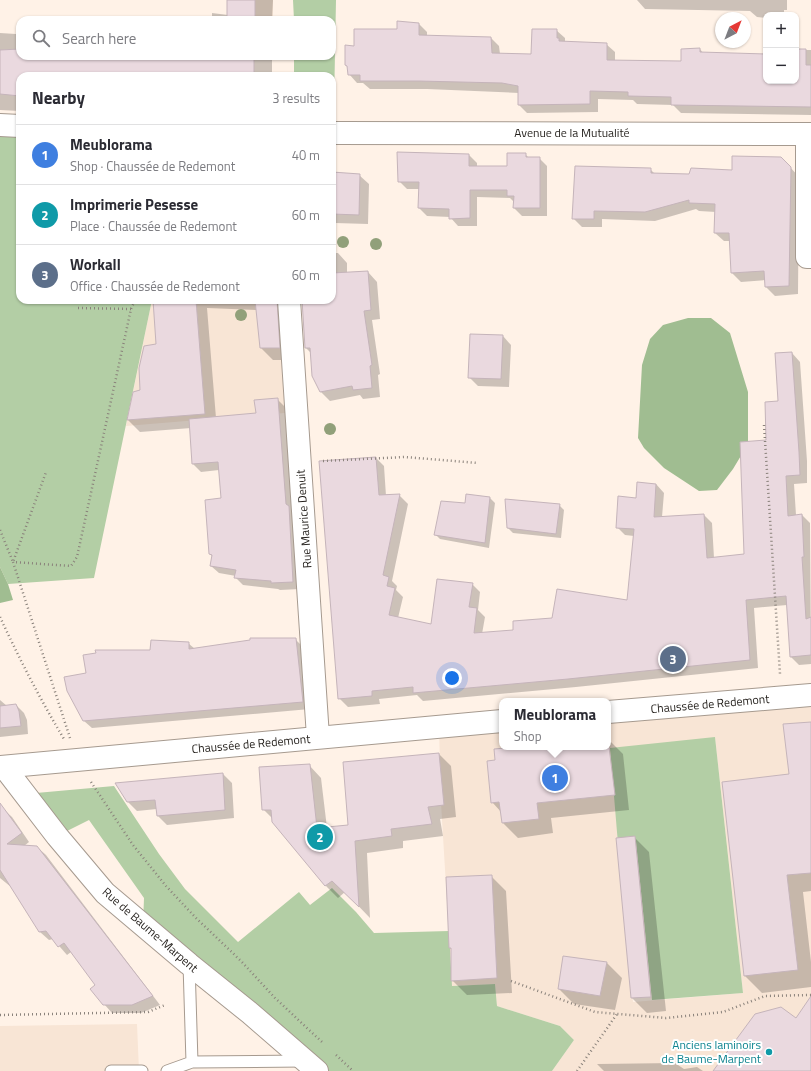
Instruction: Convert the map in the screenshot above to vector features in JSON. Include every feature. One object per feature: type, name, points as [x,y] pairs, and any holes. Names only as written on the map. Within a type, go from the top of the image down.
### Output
[{"type":"street","points":[[0,125],[16,126]]},
{"type":"street","name":"Avenue de la Mutualité","points":[[336,133],[809,134]]},
{"type":"street","points":[[809,134],[807,257],[811,257]]},
{"type":"street","name":"Rue Maurice Denuit","points":[[289,304],[318,737]]},
{"type":"street","name":"Chaussée de Redemont","points":[[611,712],[811,695]]},
{"type":"street","name":"Chaussée de Redemont","points":[[2,767],[499,721]]},
{"type":"street","name":"Rue de Baume-Marpent","points":[[2,767],[105,893],[189,964],[250,1012],[311,1066]]},
{"type":"lane","points":[[189,964],[192,1062]]},
{"type":"lane","points":[[167,1071],[192,1062],[311,1066]]},
{"type":"lane","points":[[112,1071],[142,1071]]},
{"type":"path","points":[[13,562],[71,566],[77,557],[133,304]]},
{"type":"path","points":[[78,308],[131,309]]},
{"type":"path","points":[[764,425],[781,697]]},
{"type":"path","points":[[300,463],[405,457],[478,463]]},
{"type":"path","points":[[13,562],[46,472]]},
{"type":"path","points":[[0,530],[13,562],[77,760]]},
{"type":"path","points":[[0,616],[45,707],[77,760],[133,845],[166,886],[195,917],[241,961],[275,998],[325,1045]]},
{"type":"path","points":[[511,981],[595,1012],[666,1018],[723,1012],[765,996],[811,994]]},
{"type":"path","points":[[0,1015],[148,1012],[165,1005]]},
{"type":"path","points":[[577,1071],[617,1014]]},
{"type":"path","points":[[331,1050],[353,1071]]},
{"type":"shaded area","points":[[254,0],[273,0],[273,16],[254,16]]},
{"type":"shaded area","points":[[151,304],[289,304],[297,412],[126,426]]},
{"type":"shaded area","points":[[811,695],[811,1071],[552,1071],[574,1040],[560,1026],[497,1006],[495,984],[452,986],[441,803],[439,727],[499,721],[499,750],[611,750],[611,712]],"holes":[[[715,737],[743,993],[633,1002],[618,844],[616,805]]]},
{"type":"shaded area","points":[[137,1024],[139,1071],[0,1071],[0,1026]]},
{"type":"green space","points":[[293,0],[336,0],[336,16],[294,16]]},
{"type":"green space","points":[[294,60],[335,60],[335,72],[294,72]]},
{"type":"green space","points":[[0,125],[16,126],[16,304],[151,304],[94,578],[8,584],[0,567]]},
{"type":"green space","points":[[688,318],[711,318],[730,333],[748,392],[748,444],[733,469],[717,490],[699,491],[664,468],[644,448],[638,438],[642,365],[650,339],[663,325]]},
{"type":"green space","points":[[0,567],[8,584],[13,600],[0,603]]},
{"type":"green space","points":[[715,737],[743,993],[652,1000],[636,842],[618,844],[611,748]]},
{"type":"green space","points":[[114,786],[159,854],[185,889],[238,942],[299,892],[310,905],[332,888],[374,933],[449,931],[452,986],[495,984],[497,1006],[560,1026],[574,1040],[552,1071],[317,1071],[143,925],[144,898],[89,820],[57,836],[25,794]]},
{"type":"building","points":[[227,0],[255,0],[255,16],[227,16]]},
{"type":"building","points":[[397,21],[419,23],[419,35],[491,37],[492,53],[531,54],[532,29],[557,29],[557,38],[559,38],[559,41],[607,43],[607,60],[681,61],[681,49],[700,48],[700,52],[763,54],[763,84],[799,84],[799,49],[806,49],[806,65],[811,65],[811,107],[671,105],[671,97],[628,96],[628,92],[590,91],[590,104],[518,105],[518,86],[502,83],[360,81],[360,75],[348,75],[347,66],[345,65],[345,45],[354,46],[354,29],[397,29]]},
{"type":"building","points":[[16,49],[16,60],[254,60],[254,72],[16,72],[16,96],[0,94],[0,50]]},
{"type":"building","points":[[397,152],[469,154],[469,166],[507,166],[507,153],[526,153],[526,157],[540,157],[540,208],[513,208],[514,196],[507,196],[507,190],[470,190],[470,218],[449,219],[449,209],[418,208],[419,182],[398,182]]},
{"type":"building","points":[[732,156],[781,157],[791,167],[789,286],[765,287],[764,271],[731,273],[729,233],[714,233],[715,204],[689,203],[689,200],[645,212],[594,211],[594,219],[572,219],[575,166],[651,168],[651,173],[689,174],[691,168],[732,170]]},
{"type":"building","points":[[336,172],[360,174],[359,215],[336,214]]},
{"type":"building","points":[[368,271],[371,310],[364,311],[372,365],[370,366],[372,388],[353,390],[352,386],[320,392],[312,376],[310,348],[305,348],[302,304],[336,304],[336,273]]},
{"type":"building","points":[[153,304],[196,304],[205,414],[127,420],[133,392],[140,390],[139,368],[144,346],[156,344]]},
{"type":"building","points":[[255,304],[277,304],[280,348],[260,348]]},
{"type":"building","points":[[470,334],[503,335],[501,379],[468,378]]},
{"type":"building","points":[[792,352],[800,475],[786,476],[788,516],[802,514],[804,557],[802,557],[806,619],[811,617],[811,655],[790,657],[786,596],[746,600],[750,660],[413,693],[413,687],[372,691],[372,696],[338,699],[319,461],[376,457],[379,495],[400,494],[383,575],[389,577],[387,586],[395,588],[389,615],[431,624],[437,579],[473,583],[469,607],[477,608],[474,633],[513,630],[513,621],[552,618],[557,589],[627,600],[634,529],[616,528],[618,496],[636,498],[637,482],[656,484],[654,517],[704,514],[707,558],[744,554],[740,442],[766,440],[765,402],[778,401],[775,353]]},
{"type":"building","points":[[278,398],[286,504],[289,506],[293,582],[271,583],[271,581],[234,578],[236,570],[210,566],[212,555],[209,554],[205,500],[221,498],[218,462],[192,464],[189,419],[256,413],[254,400]]},
{"type":"building","points":[[466,494],[490,497],[485,543],[434,535],[441,501],[465,503]]},
{"type":"building","points":[[505,499],[560,504],[556,534],[507,528]]},
{"type":"building","points":[[250,638],[296,638],[303,702],[83,721],[67,691],[64,677],[86,673],[83,655],[96,653],[95,650],[150,650],[151,640],[189,642],[189,649],[250,640]]},
{"type":"building","points":[[16,704],[19,711],[21,726],[0,728],[0,706]]},
{"type":"building","points":[[811,722],[811,873],[787,875],[798,970],[744,976],[722,782],[789,774],[783,724]]},
{"type":"building","points":[[494,749],[609,750],[615,795],[537,803],[539,819],[502,823],[499,802],[491,803],[487,761],[495,760]]},
{"type":"building","points":[[439,753],[444,805],[428,807],[432,824],[391,829],[392,836],[355,841],[359,907],[332,881],[325,886],[272,822],[271,810],[262,810],[259,767],[310,764],[317,828],[348,825],[343,762]]},
{"type":"building","points":[[223,773],[225,810],[157,816],[155,800],[127,802],[115,783]]},
{"type":"building","points":[[0,803],[22,833],[7,844],[37,846],[153,996],[132,1005],[103,1005],[90,989],[95,985],[64,943],[58,947],[46,931],[39,932],[0,870]]},
{"type":"building","points":[[635,836],[651,997],[631,998],[616,838]]},
{"type":"building","points":[[492,875],[497,978],[451,981],[451,948],[449,948],[446,877]]},
{"type":"building","points":[[563,956],[607,962],[600,996],[558,989]]},
{"type":"building","name":"Anciens laminoirs de Baume-Marpent","points":[[811,996],[811,1071],[713,1071],[755,1014],[781,1007],[796,1018]]},
{"type":"place","name":"Workall","points":[[673,659]]},
{"type":"place","name":"Meublorama","points":[[555,778]]},
{"type":"place","name":"Imprimerie Pesesse","points":[[320,837]]},
{"type":"place","name":"Anciens laminoirs de Baume-Marpent","points":[[769,1052]]}]
